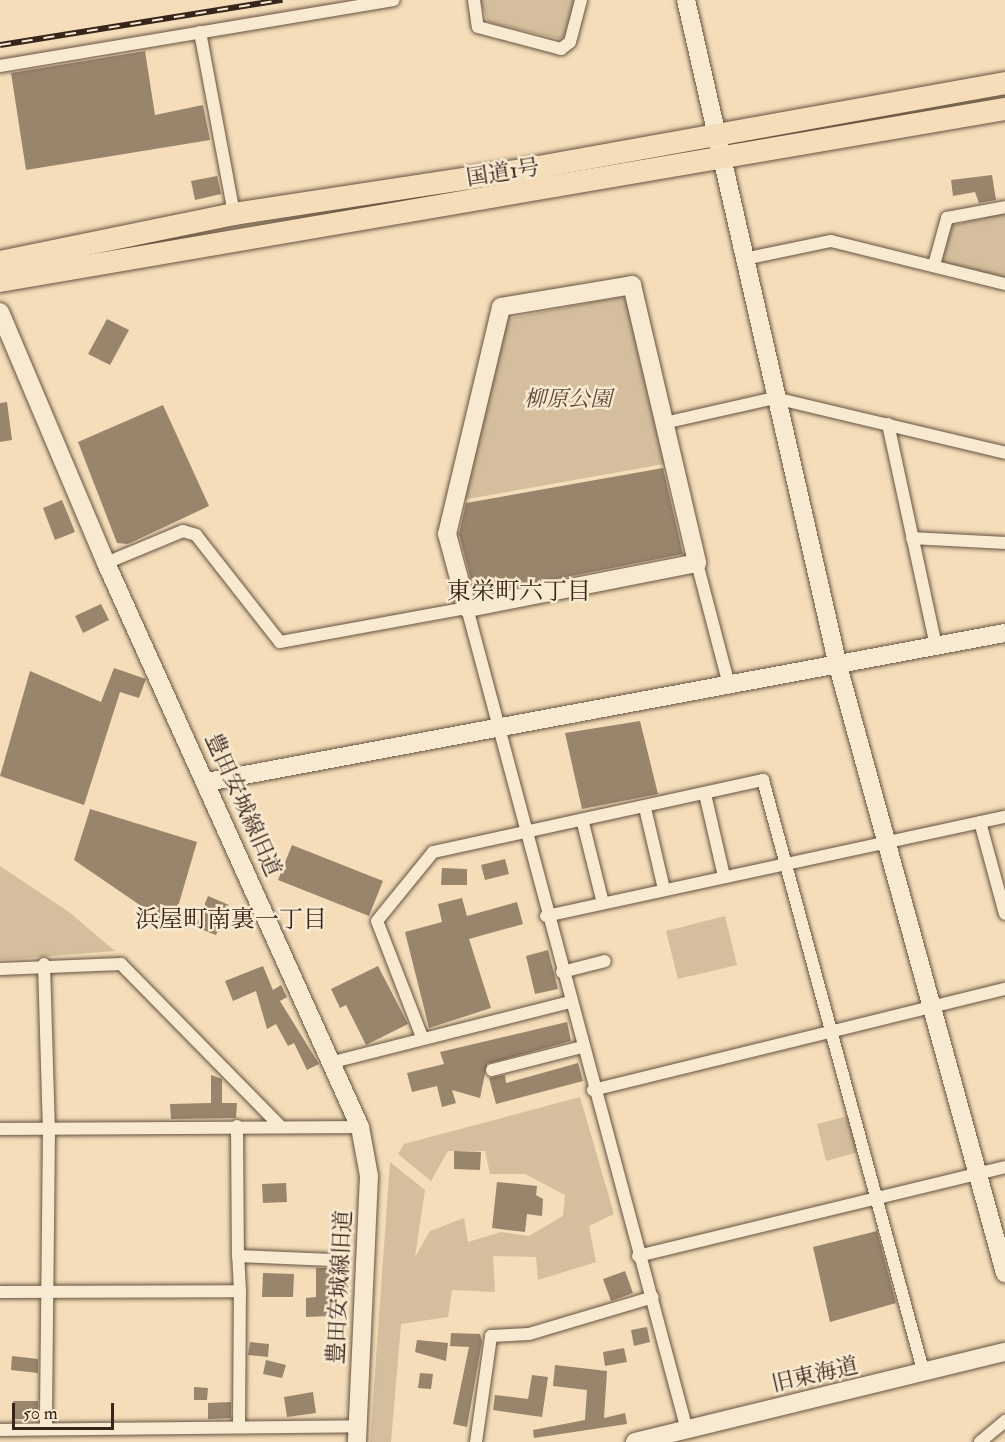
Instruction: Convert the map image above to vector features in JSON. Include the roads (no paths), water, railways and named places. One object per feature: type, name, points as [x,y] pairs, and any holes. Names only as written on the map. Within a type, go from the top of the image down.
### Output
[{"type":"highway","name":"国道1号","points":[[0,262],[234,214],[717,134],[1005,82]]},
{"type":"highway","name":"国道1号","points":[[0,281],[1005,109]]},
{"type":"street","points":[[0,66],[393,0]]},
{"type":"street","points":[[474,0],[478,27],[561,49],[570,42],[581,0]]},
{"type":"street","points":[[686,0],[838,666],[980,1175],[1005,1273]]},
{"type":"street","points":[[200,32],[234,214]]},
{"type":"street","points":[[934,265],[947,218],[1005,207]]},
{"type":"street","points":[[744,259],[831,242],[934,265],[1005,284]]},
{"type":"street","points":[[687,1430],[653,1297],[638,1256],[546,916],[447,534],[501,307],[632,285],[697,563],[729,686]]},
{"type":"street","name":"豊田安城線旧道","points":[[0,312],[106,563],[207,782],[360,1127],[369,1176],[357,1434]]},
{"type":"street","points":[[664,423],[775,398],[1005,453]]},
{"type":"street","points":[[888,424],[936,646]]},
{"type":"street","points":[[106,563],[183,531],[196,535],[280,642],[697,563]]},
{"type":"street","points":[[912,538],[1005,543]]},
{"type":"street","points":[[207,782],[497,730],[1005,633]]},
{"type":"street","points":[[422,1037],[377,921],[433,852],[583,823],[763,780],[833,1030],[924,1374]]},
{"type":"street","points":[[705,794],[724,876]]},
{"type":"street","points":[[645,808],[664,889]]},
{"type":"street","points":[[546,916],[886,839],[1005,817]]},
{"type":"street","points":[[980,822],[1005,914]]},
{"type":"street","points":[[583,823],[603,903]]},
{"type":"street","points":[[562,972],[605,961]]},
{"type":"street","points":[[44,964],[49,1128],[50,1291],[46,1429]]},
{"type":"street","points":[[0,969],[44,964],[122,964],[279,1125]]},
{"type":"street","points":[[593,1090],[932,1005],[1005,989]]},
{"type":"street","points":[[333,1062],[422,1037],[570,1002]]},
{"type":"street","points":[[492,1070],[582,1047]]},
{"type":"street","points":[[0,1129],[279,1125],[360,1127]]},
{"type":"street","points":[[237,1126],[240,1291],[238,1427]]},
{"type":"street","points":[[638,1256],[878,1200],[1005,1167]]},
{"type":"street","points":[[238,1256],[332,1260]]},
{"type":"street","points":[[0,1292],[240,1291]]},
{"type":"street","points":[[476,1442],[491,1336],[529,1334],[653,1297]]},
{"type":"street","name":"旧東海道","points":[[635,1442],[924,1374],[1005,1352]]},
{"type":"street","points":[[980,1442],[1005,1421]]},
{"type":"street","points":[[0,1430],[238,1427],[357,1434]]},
{"type":"railway","points":[[0,45],[282,0]]},
{"type":"district","name":"東栄町六丁目","points":[[519,592]]},
{"type":"district","name":"浜屋町南裏一丁目","points":[[231,920]]},
{"type":"park label","name":"柳原公園","points":[[568,400]]}]
